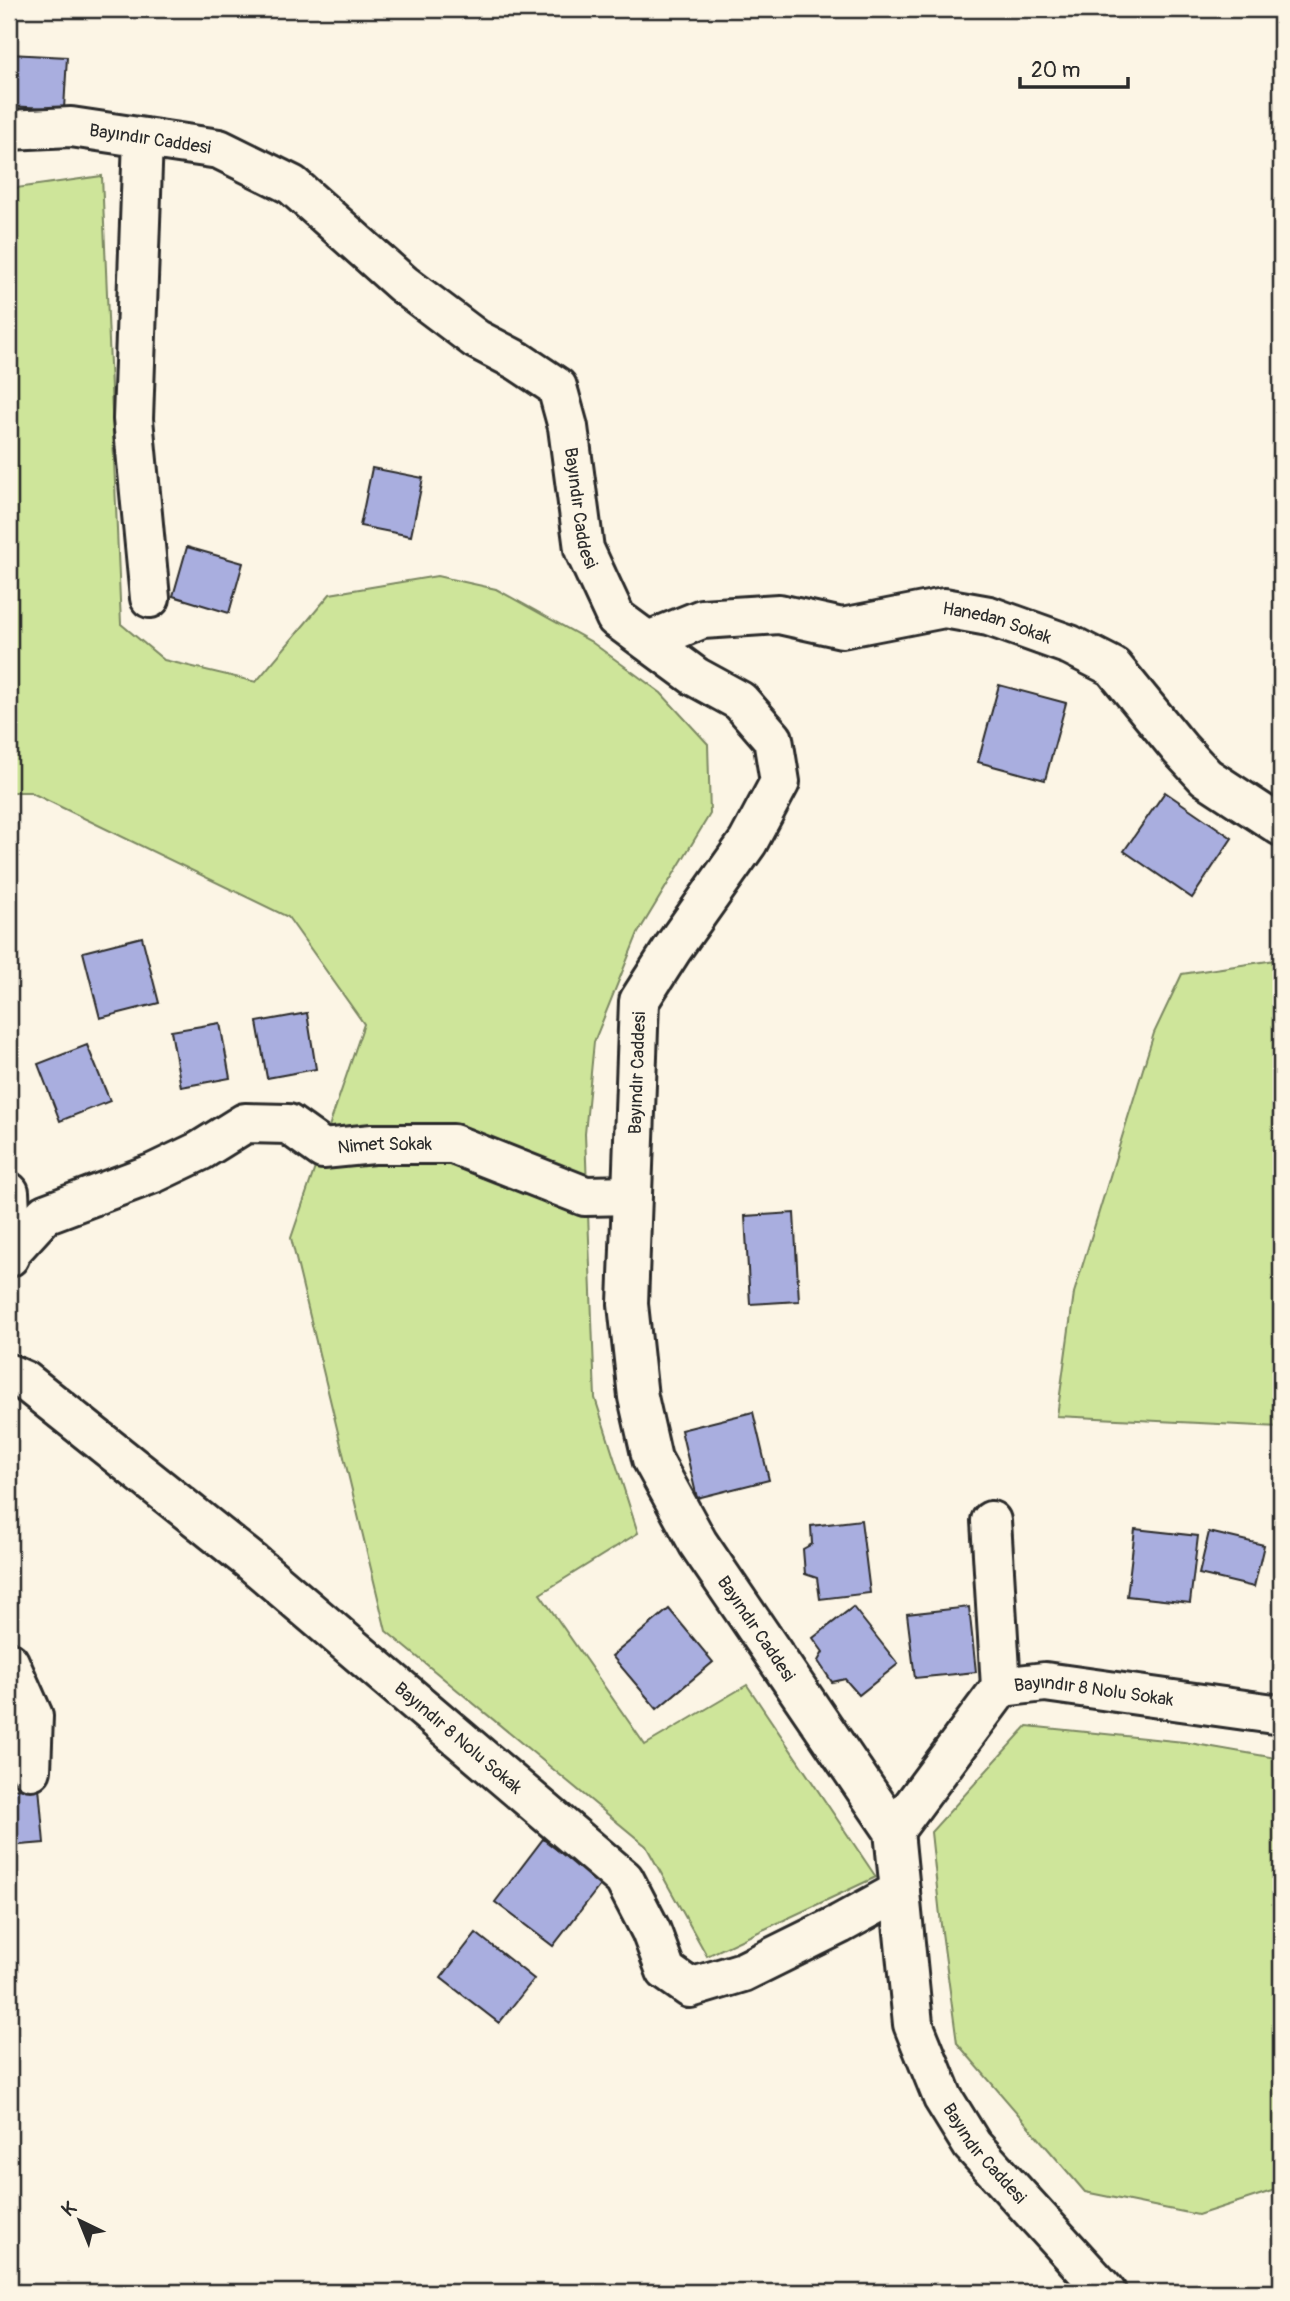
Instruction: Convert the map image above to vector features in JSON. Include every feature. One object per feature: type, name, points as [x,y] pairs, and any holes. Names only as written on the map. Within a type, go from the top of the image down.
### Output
[{"type":"street","name":"Bayındır Caddesi","points":[[9,130],[71,127],[219,149],[292,185],[403,284],[476,339],[518,361],[557,387],[568,427],[584,549],[616,618],[696,677],[740,701],[773,739],[780,782],[748,842],[639,1001],[628,1304],[638,1397],[652,1459],[698,1544],[894,1832],[913,2024],[943,2098],[972,2145],[1106,2292]]},
{"type":"street","points":[[144,138],[133,419],[150,598]]},
{"type":"street","name":"Hanedan Sokak","points":[[648,641],[702,620],[779,614],[842,628],[944,608],[989,616],[1070,645],[1113,667],[1206,776],[1281,826]]},
{"type":"street","name":"Nimet Sokak","points":[[10,1253],[45,1214],[154,1174],[200,1151],[245,1122],[288,1124],[323,1149],[373,1144],[453,1144],[585,1196],[632,1195]]},
{"type":"street","points":[[9,1192],[10,1253]]},
{"type":"street","name":"Bayındır 8 Nolu Sokak","points":[[9,1374],[25,1381],[253,1563],[624,1879],[651,1931],[666,1971],[690,1989],[743,1972],[900,1891]]},
{"type":"street","points":[[991,1521],[1001,1687]]},
{"type":"street","points":[[9,1662],[33,1716],[31,1770]]},
{"type":"street","name":"Bayındır 8 Nolu Sokak","points":[[894,1832],[1001,1687],[1045,1682],[1281,1715]]},
{"type":"green space","points":[[102,176],[121,624],[164,660],[256,682],[330,594],[437,576],[496,589],[590,641],[661,693],[708,744],[710,814],[638,933],[594,1042],[585,1134],[595,1398],[638,1533],[540,1594],[645,1745],[747,1685],[876,1877],[707,1956],[646,1846],[386,1631],[291,1238],[364,1024],[288,917],[30,792],[9,792],[9,189]]},
{"type":"green space","points":[[1281,959],[1281,1427],[1057,1416],[1074,1293],[1154,1033],[1182,974]]},
{"type":"green space","points":[[1027,1726],[1184,1742],[1281,1759],[1281,2188],[1198,2215],[1085,2192],[957,2043],[931,1832]]},
{"type":"building","points":[[9,54],[67,57],[64,109],[9,106]]},
{"type":"building","points":[[372,468],[423,478],[411,536],[360,526]]},
{"type":"building","points":[[187,547],[243,563],[229,613],[173,596]]},
{"type":"building","points":[[999,685],[1066,703],[1045,780],[978,762]]},
{"type":"building","points":[[1165,792],[1232,838],[1192,898],[1124,851]]},
{"type":"building","points":[[142,937],[159,1003],[100,1018],[83,952]]},
{"type":"building","points":[[307,1013],[316,1069],[267,1078],[257,1022]]},
{"type":"building","points":[[220,1023],[230,1078],[181,1087],[171,1031]]},
{"type":"building","points":[[87,1045],[110,1101],[60,1121],[38,1064]]},
{"type":"building","points":[[794,1213],[799,1301],[750,1304],[745,1216]]},
{"type":"building","points":[[753,1412],[769,1480],[697,1498],[681,1430]]},
{"type":"building","points":[[861,1520],[870,1593],[820,1599],[817,1578],[805,1574],[803,1549],[812,1544],[811,1526]]},
{"type":"building","points":[[1135,1529],[1198,1536],[1190,1603],[1127,1596]]},
{"type":"building","points":[[1209,1532],[1264,1545],[1254,1587],[1199,1574]]},
{"type":"building","points":[[853,1607],[898,1664],[859,1695],[845,1679],[832,1682],[818,1661],[823,1652],[813,1638]]},
{"type":"building","points":[[969,1607],[976,1672],[915,1678],[907,1614]]},
{"type":"building","points":[[669,1609],[713,1662],[657,1709],[612,1656]]},
{"type":"building","points":[[9,1700],[27,1717],[9,1736]]},
{"type":"building","points":[[39,1787],[44,1843],[9,1846],[9,1789]]},
{"type":"building","points":[[543,1839],[601,1884],[553,1946],[495,1902]]},
{"type":"building","points":[[476,1933],[534,1979],[499,2023],[441,1978]]}]
